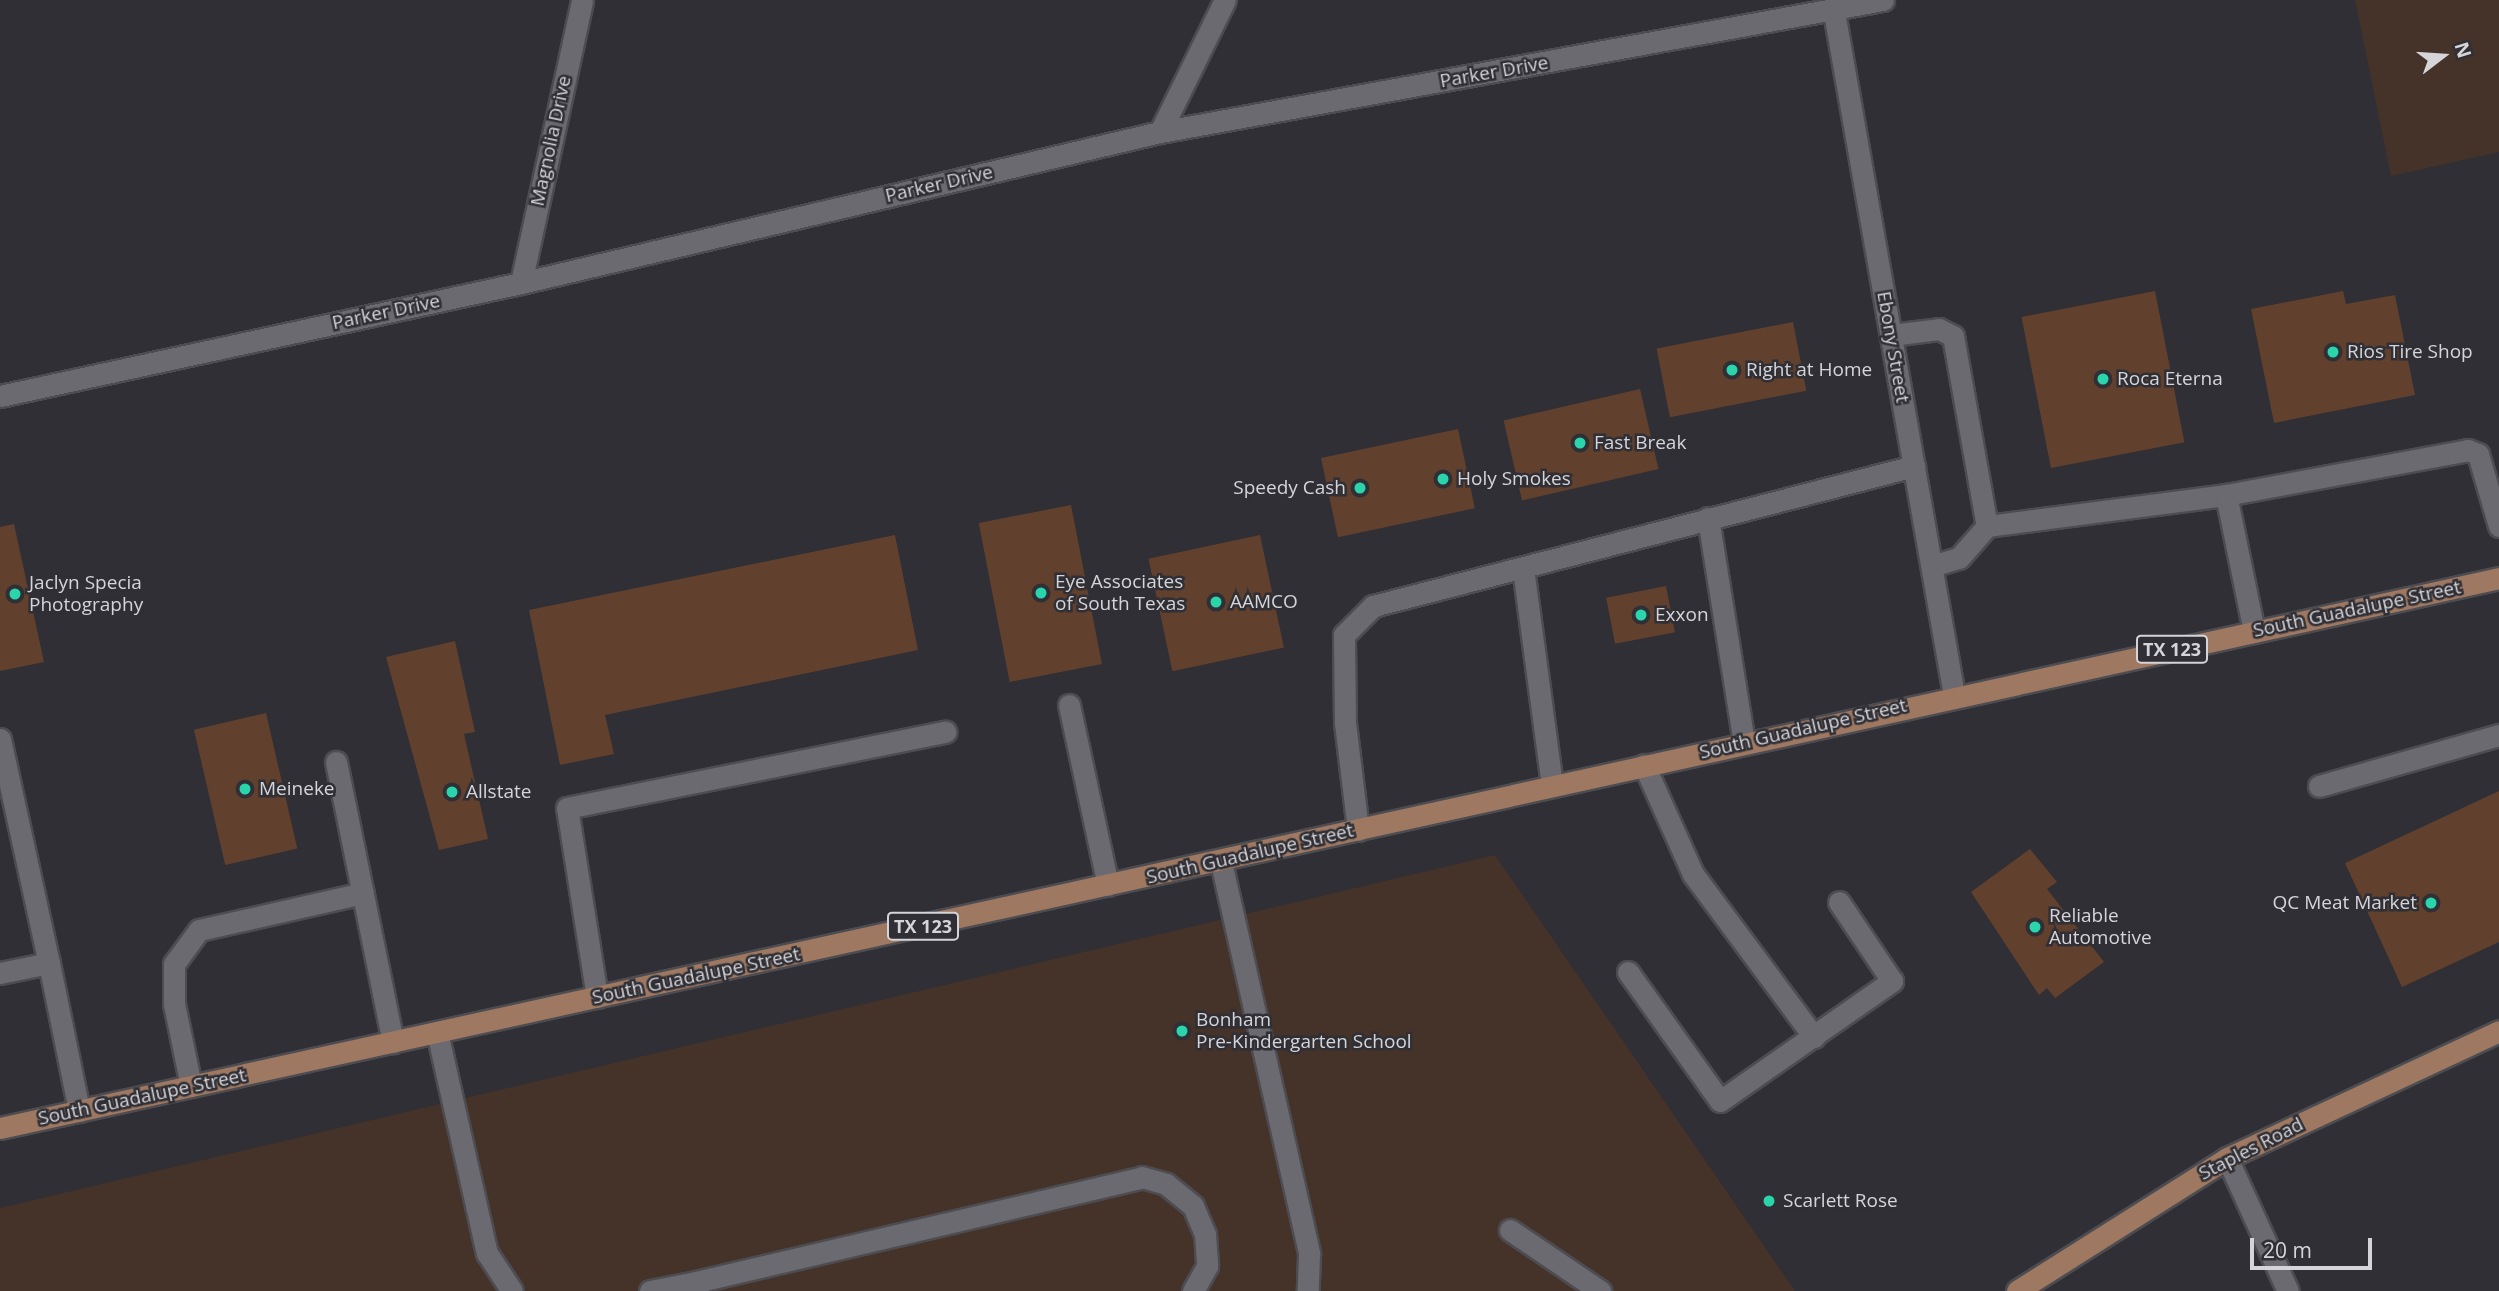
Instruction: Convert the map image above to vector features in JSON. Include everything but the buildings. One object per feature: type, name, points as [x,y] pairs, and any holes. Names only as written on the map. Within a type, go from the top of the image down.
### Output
[{"type":"main road","name":"South Guadalupe Street","points":[[0,1128],[1221,862],[1954,695],[2499,578]]},
{"type":"main road","name":"Staples Road","points":[[2017,1291],[2227,1158],[2499,1031]]},
{"type":"street","name":"Magnolia Drive","points":[[521,283],[582,0]]},
{"type":"street","points":[[1160,132],[1225,0]]},
{"type":"street","name":"Parker Drive","points":[[0,396],[521,283],[1160,132],[1837,6],[1883,0]]},
{"type":"street","name":"Ebony Street","points":[[1837,6],[1954,695]]},
{"type":"street","points":[[1891,335],[1939,329],[1953,336],[1987,526]]},
{"type":"street","points":[[1932,566],[1959,558],[1987,526],[2226,495],[2468,450],[2478,454],[2499,526]]},
{"type":"street","points":[[1358,830],[1345,722],[1344,635],[1373,606],[1914,466]]},
{"type":"street","points":[[2226,495],[2254,632]]},
{"type":"street","points":[[1708,519],[1744,742]]},
{"type":"street","points":[[1522,568],[1552,786]]},
{"type":"street","points":[[1069,705],[1108,885]]},
{"type":"street","points":[[597,997],[567,808],[945,732]]},
{"type":"street","points":[[2319,786],[2499,734]]},
{"type":"street","points":[[0,739],[79,1111]]},
{"type":"street","points":[[336,762],[393,1042]]},
{"type":"street","points":[[1644,765],[1693,874],[1814,1037]]},
{"type":"street","points":[[1221,862],[1309,1254],[1308,1291]]},
{"type":"street","points":[[191,1086],[174,1004],[174,964],[199,930],[363,893]]},
{"type":"street","points":[[1628,972],[1720,1101],[1892,981],[1839,902]]},
{"type":"street","points":[[0,973],[49,963]]},
{"type":"street","points":[[437,1032],[487,1253],[512,1291]]},
{"type":"street","points":[[2227,1158],[2288,1291]]},
{"type":"street","points":[[650,1291],[697,1287],[1142,1177],[1166,1184],[1193,1206],[1205,1234],[1207,1266],[1193,1291]]},
{"type":"street","points":[[1510,1230],[1600,1291]]},
{"type":"shaded area","points":[[2355,0],[2499,0],[2499,152],[2391,176]]},
{"type":"shaded area","name":"Bonham Pre-Kindergarten School","points":[[1495,855],[1795,1291],[0,1291],[0,1208]]},
{"type":"place","name":"Rios Tire Shop","points":[[2333,352]]},
{"type":"place","name":"Right at Home","points":[[1732,370]]},
{"type":"place","name":"Roca Eterna","points":[[2103,379]]},
{"type":"place","name":"Fast Break","points":[[1580,443]]},
{"type":"place","name":"Holy Smokes","points":[[1443,479]]},
{"type":"place","name":"Speedy Cash","points":[[1360,488]]},
{"type":"place","name":"Eye Associates of South Texas","points":[[1041,593]]},
{"type":"place","name":"Jaclyn Specia Photography","points":[[15,594]]},
{"type":"place","name":"AAMCO","points":[[1216,602]]},
{"type":"place","name":"Exxon","points":[[1641,615]]},
{"type":"place","name":"Meineke","points":[[245,789]]},
{"type":"place","name":"Allstate","points":[[452,792]]},
{"type":"place","name":"QC Meat Market","points":[[2431,903]]},
{"type":"place","name":"Reliable Automotive","points":[[2035,927]]},
{"type":"place","name":"Bonham Pre-Kindergarten School","points":[[1182,1031]]},
{"type":"place","name":"Scarlett Rose","points":[[1769,1201]]}]
